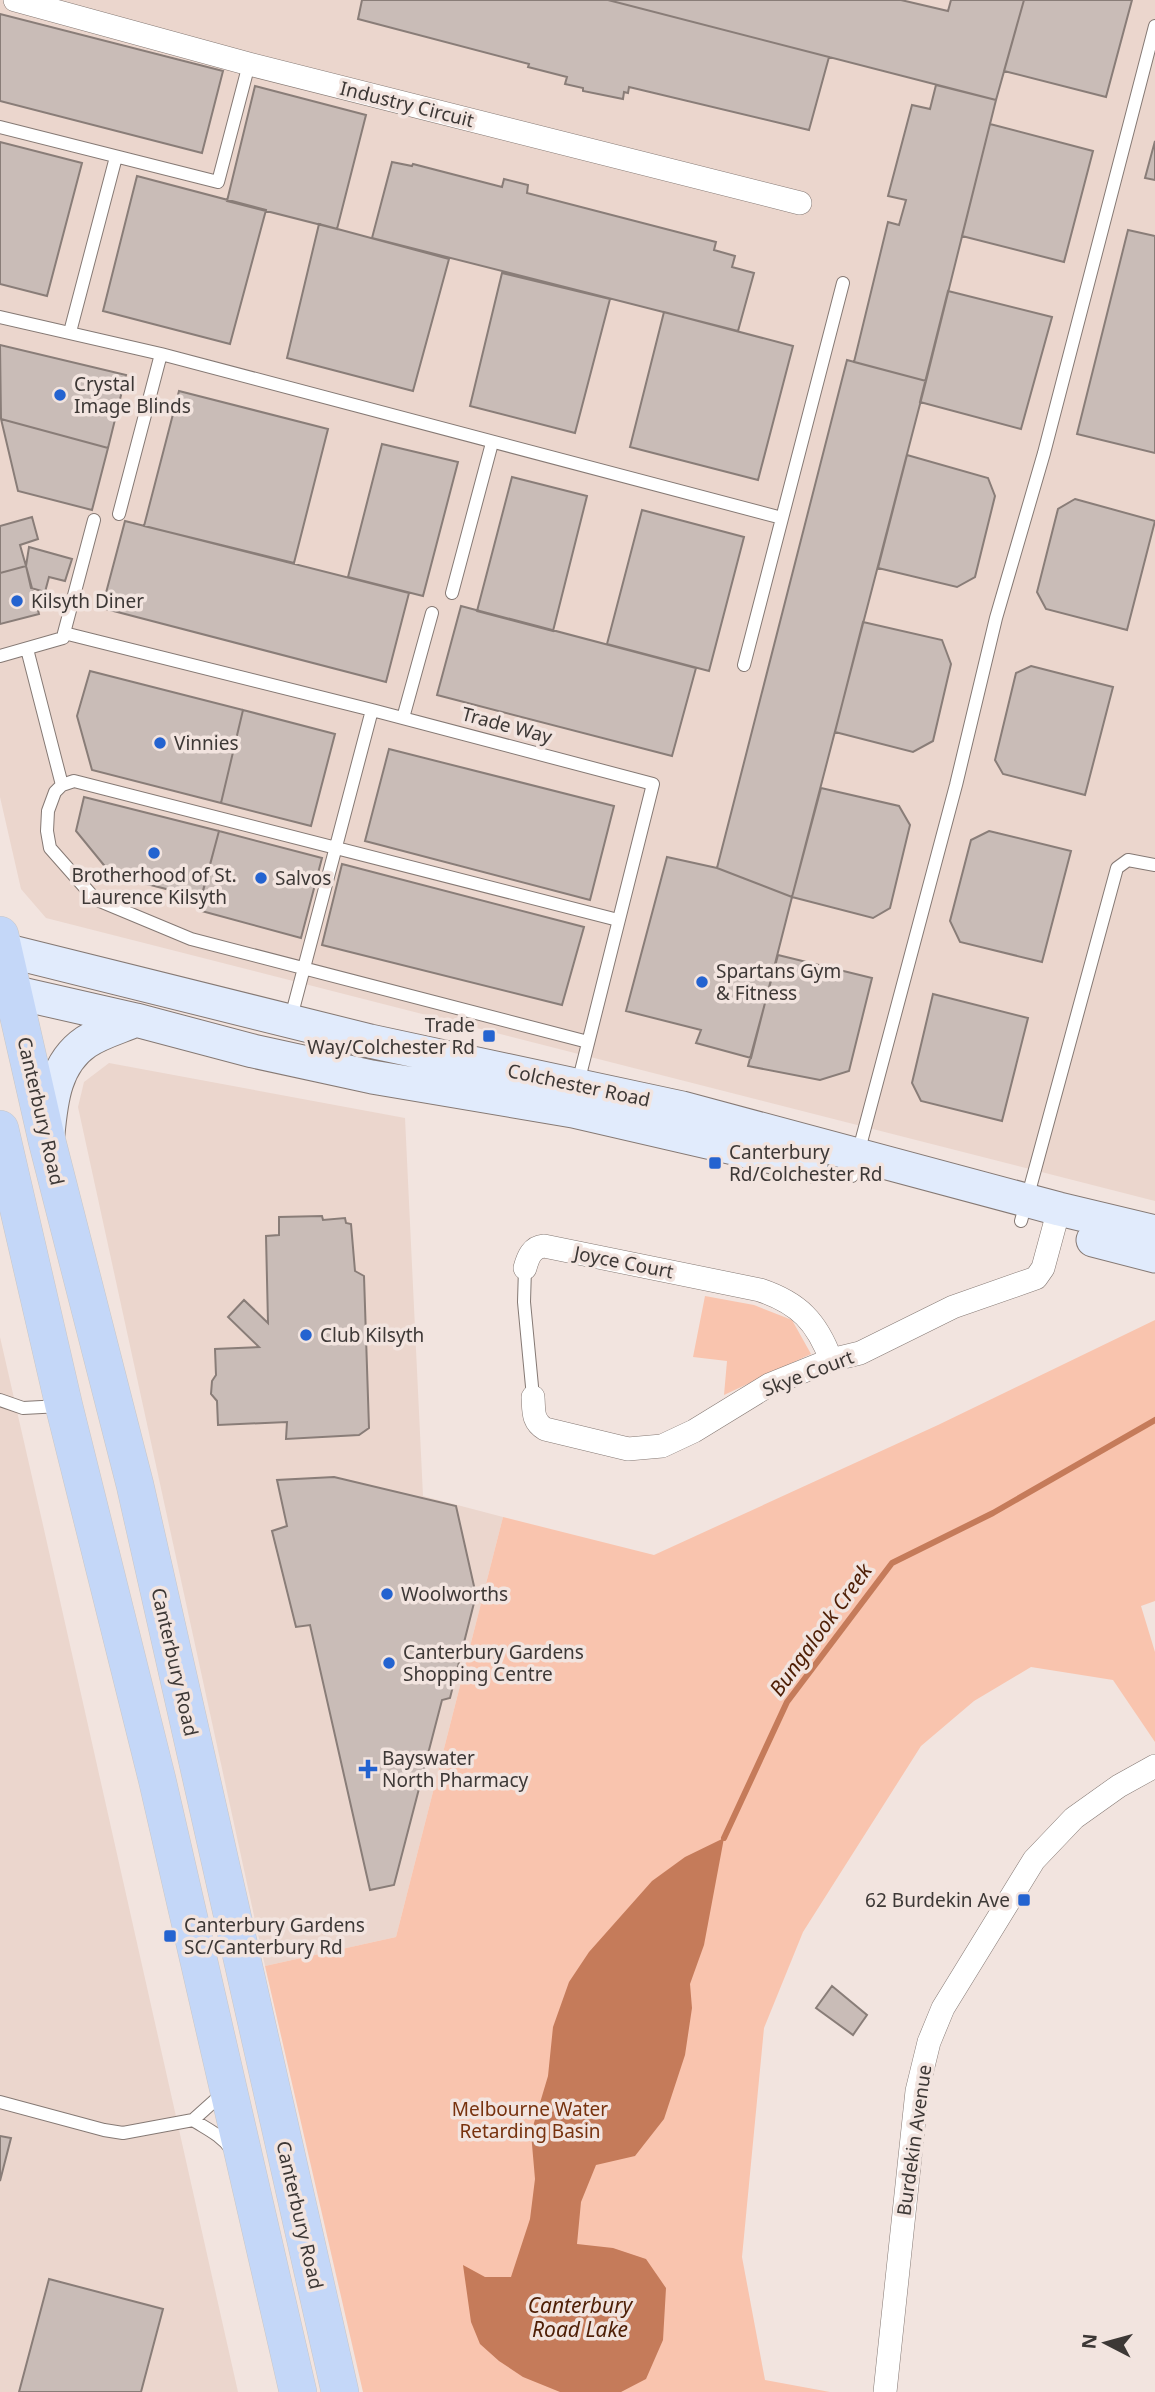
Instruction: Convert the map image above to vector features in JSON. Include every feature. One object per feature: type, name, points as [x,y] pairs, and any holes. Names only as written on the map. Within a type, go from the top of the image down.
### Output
[{"type":"main road","name":"Colchester Road","points":[[1,945],[370,1041],[575,1098]]},
{"type":"main road","name":"Canterbury Road","points":[[1,945],[7,991],[113,1393],[340,2392]]},
{"type":"main road","name":"Colchester Road","points":[[7,991],[372,1077],[682,1108],[854,1166],[1056,1219],[1155,1256]]},
{"type":"main road","points":[[47,1142],[51,1100],[69,1060],[87,1042],[136,1020]]},
{"type":"main road","points":[[0,1129],[157,1779],[298,2392]]},
{"type":"main road","name":"Colchester Road","points":[[1056,1219],[1155,1232]]},
{"type":"main road","points":[[69,1422],[113,1393]]},
{"type":"main road","points":[[69,1422],[121,1428]]},
{"type":"street","name":"Industry Circuit","points":[[15,0],[248,64],[800,204]]},
{"type":"street","name":"Skye Court","points":[[533,1397],[534,1417],[545,1429],[608,1446],[646,1449],[662,1446],[694,1431],[769,1385],[831,1360],[860,1353],[953,1307],[1036,1278],[1043,1268],[1056,1219]]},
{"type":"street","name":"Joyce Court","points":[[532,1258],[740,1284],[780,1297],[806,1315],[825,1342],[831,1360]]},
{"type":"street","name":"Burdekin Avenue","points":[[885,2392],[917,2091],[929,2042],[943,2008],[1034,1860],[1074,1818],[1119,1786],[1155,1766]]},
{"type":"street","points":[[157,1779],[199,1772]]},
{"type":"lane","points":[[854,1166],[956,785],[996,618],[1044,453],[1155,26]]},
{"type":"lane","points":[[0,127],[218,182],[248,64]]},
{"type":"lane","points":[[70,332],[116,157]]},
{"type":"lane","points":[[744,665],[843,283]]},
{"type":"lane","points":[[0,317],[161,354],[782,518]]},
{"type":"lane","points":[[119,514],[161,354]]},
{"type":"lane","points":[[452,593],[492,443]]},
{"type":"lane","points":[[0,656],[63,638],[94,520]]},
{"type":"lane","points":[[403,718],[432,613]]},
{"type":"lane","name":"Trade Way","points":[[64,633],[653,784],[575,1098]]},
{"type":"lane","points":[[27,649],[62,785]]},
{"type":"lane","points":[[290,1021],[372,710]]},
{"type":"lane","points":[[588,1042],[191,939],[95,899],[50,848],[48,811],[55,792],[62,785],[74,780],[618,920]]},
{"type":"lane","points":[[1024,1211],[1117,868],[1128,860],[1155,865]]},
{"type":"lane","name":"Joyce Court","points":[[532,1258],[525,1314],[533,1397]]},
{"type":"lane","points":[[0,1400],[69,1422]]},
{"type":"lane","points":[[0,2102],[123,2133],[193,2120],[217,2100],[228,2081]]},
{"type":"lane","points":[[193,2120],[225,2141],[249,2175]]},
{"type":"shaded area","points":[[0,0],[1155,0],[1155,1201],[46,918],[21,889],[0,797]]},
{"type":"shaded area","points":[[109,1063],[405,1118],[423,1496],[503,1517],[396,1937],[265,1966],[78,1107],[84,1082]]},
{"type":"shaded area","points":[[0,1337],[43,1525],[238,2392],[0,2392]]},
{"type":"green space","points":[[705,1296],[754,1305],[792,1320],[811,1354],[724,1395],[727,1361],[693,1357]]},
{"type":"green space","name":"Melbourne Water Retarding Basin","points":[[1155,1320],[1155,1601],[1141,1606],[1155,1652],[1155,1742],[1113,1680],[1031,1667],[974,1701],[921,1746],[803,1932],[764,2028],[742,2257],[765,2380],[830,2392],[363,2392],[265,1966],[396,1937],[503,1517],[654,1555],[938,1425]]},
{"type":"water","name":"Canterbury Road Lake","points":[[724,1838],[704,1945],[690,1984],[692,2008],[685,2055],[664,2119],[635,2156],[596,2165],[581,2202],[577,2244],[613,2248],[646,2259],[666,2288],[663,2340],[646,2379],[621,2392],[560,2392],[523,2377],[480,2344],[471,2322],[463,2265],[485,2277],[511,2277],[530,2219],[535,2179],[531,2133],[548,2076],[553,2027],[569,1982],[589,1952],[652,1881],[685,1857]]},
{"type":"building","points":[[362,0],[608,0],[829,57],[809,130],[629,87],[628,93],[624,92],[623,99],[583,91],[583,88],[565,84],[567,77],[528,67],[529,64],[358,19]]},
{"type":"building","points":[[608,0],[901,0],[948,11],[951,0],[1024,0],[996,100]]},
{"type":"building","points":[[1024,0],[1132,0],[1106,97],[1004,71]]},
{"type":"building","points":[[0,14],[223,71],[202,153],[0,101]]},
{"type":"building","points":[[936,85],[996,100],[926,381],[854,362],[888,222],[899,225],[906,200],[888,196],[912,105],[930,109]]},
{"type":"building","points":[[255,86],[366,115],[337,229],[227,201]]},
{"type":"building","points":[[990,124],[1093,151],[1064,262],[962,236]]},
{"type":"building","points":[[1155,141],[1155,180],[1145,178]]},
{"type":"building","points":[[0,142],[82,163],[47,296],[0,284]]},
{"type":"building","points":[[392,162],[413,164],[502,187],[504,179],[528,185],[527,193],[716,242],[714,250],[735,256],[732,267],[754,273],[738,331],[372,238]]},
{"type":"building","points":[[137,176],[266,210],[230,344],[103,311]]},
{"type":"building","points":[[319,224],[449,259],[413,391],[287,358]]},
{"type":"building","points":[[1128,230],[1155,236],[1155,453],[1077,434]]},
{"type":"building","points":[[502,273],[610,299],[575,433],[470,406]]},
{"type":"building","points":[[948,291],[1052,317],[1021,429],[920,402]]},
{"type":"building","points":[[664,312],[793,346],[758,480],[630,447]]},
{"type":"building","name":"Crystal Image Blinds","points":[[0,345],[126,375],[108,448],[1,419]]},
{"type":"building","points":[[847,360],[926,381],[792,897],[717,868]]},
{"type":"building","points":[[179,391],[328,429],[294,563],[144,526]]},
{"type":"building","points":[[1,419],[108,448],[92,510],[18,491]]},
{"type":"building","points":[[382,444],[458,462],[423,596],[348,577]]},
{"type":"building","points":[[907,455],[988,478],[995,496],[975,577],[957,587],[878,568]]},
{"type":"building","points":[[512,477],[587,496],[553,631],[477,611]]},
{"type":"building","points":[[1075,499],[1155,521],[1127,630],[1046,609],[1037,592],[1058,509]]},
{"type":"building","points":[[642,510],[744,537],[709,671],[607,644]]},
{"type":"building","points":[[32,517],[38,539],[20,545],[26,566],[0,573],[0,526]]},
{"type":"building","points":[[125,521],[409,593],[386,682],[102,608]]},
{"type":"building","points":[[29,547],[72,559],[65,581],[49,577],[45,592],[31,588],[26,566]]},
{"type":"building","name":"Kilsyth Diner","points":[[26,566],[39,614],[0,624],[0,573]]},
{"type":"building","points":[[461,606],[696,668],[672,756],[437,695]]},
{"type":"building","points":[[863,622],[942,640],[951,664],[933,741],[913,752],[835,732]]},
{"type":"building","points":[[1031,666],[1113,687],[1085,795],[1003,774],[995,760],[1016,673]]},
{"type":"building","name":"Vinnies","points":[[90,671],[243,710],[221,803],[92,770],[77,716]]},
{"type":"building","points":[[243,710],[335,734],[311,826],[221,803]]},
{"type":"building","points":[[389,749],[614,806],[590,900],[365,841]]},
{"type":"building","points":[[821,788],[899,806],[910,825],[890,908],[873,918],[792,897]]},
{"type":"building","name":"Brotherhood of St. Laurence Kilsyth","points":[[84,797],[219,831],[201,898],[112,875],[76,831]]},
{"type":"building","name":"Salvos","points":[[219,831],[322,858],[301,938],[198,910]]},
{"type":"building","points":[[989,831],[1071,851],[1042,962],[960,942],[950,921],[971,840]]},
{"type":"building","name":"Spartans Gym & Fitness","points":[[667,857],[717,868],[792,897],[751,1058],[696,1043],[701,1030],[626,1011]]},
{"type":"building","points":[[342,864],[584,927],[562,1005],[322,945]]},
{"type":"building","points":[[778,955],[872,978],[849,1071],[820,1080],[748,1066]]},
{"type":"building","points":[[933,994],[1028,1018],[1002,1121],[921,1101],[912,1083]]},
{"type":"building","name":"Club Kilsyth","points":[[322,1216],[323,1220],[345,1218],[346,1223],[351,1224],[355,1271],[364,1276],[369,1428],[359,1435],[286,1439],[287,1422],[218,1425],[217,1401],[211,1394],[212,1381],[216,1375],[215,1349],[259,1347],[228,1317],[244,1300],[268,1323],[266,1236],[279,1235],[279,1217]]},
{"type":"building","name":"Canterbury Gardens Shopping Centre","points":[[334,1477],[456,1506],[476,1595],[450,1698],[442,1700],[394,1885],[370,1890],[310,1625],[296,1627],[272,1531],[287,1526],[277,1480]]},
{"type":"building","points":[[832,1986],[867,2015],[853,2035],[816,2008]]},
{"type":"building","points":[[0,2136],[11,2138],[0,2181]]},
{"type":"building","points":[[49,2279],[163,2309],[141,2392],[19,2392]]},
{"type":"waterway","name":"Bungalook Creek","points":[[724,1838],[787,1702],[892,1563],[993,1513],[1155,1420]]},
{"type":"place","name":"Crystal Image Blinds","points":[[60,395]]},
{"type":"place","name":"Kilsyth Diner","points":[[17,601]]},
{"type":"place","name":"Vinnies","points":[[160,743]]},
{"type":"place","name":"Brotherhood of St. Laurence Kilsyth","points":[[154,853]]},
{"type":"place","name":"Salvos","points":[[261,878]]},
{"type":"place","name":"Spartans Gym & Fitness","points":[[702,982]]},
{"type":"place","name":"Trade Way/Colchester Rd","points":[[489,1036]]},
{"type":"place","name":"Canterbury Rd/Colchester Rd","points":[[715,1163]]},
{"type":"place","name":"Club Kilsyth","points":[[306,1335]]},
{"type":"place","name":"Woolworths","points":[[387,1594]]},
{"type":"place","name":"Canterbury Gardens Shopping Centre","points":[[389,1663]]},
{"type":"place","name":"Bayswater North Pharmacy","points":[[368,1769]]},
{"type":"place","name":"62 Burdekin Ave","points":[[1024,1900]]},
{"type":"place","name":"Canterbury Gardens SC/Canterbury Rd","points":[[170,1936]]}]
